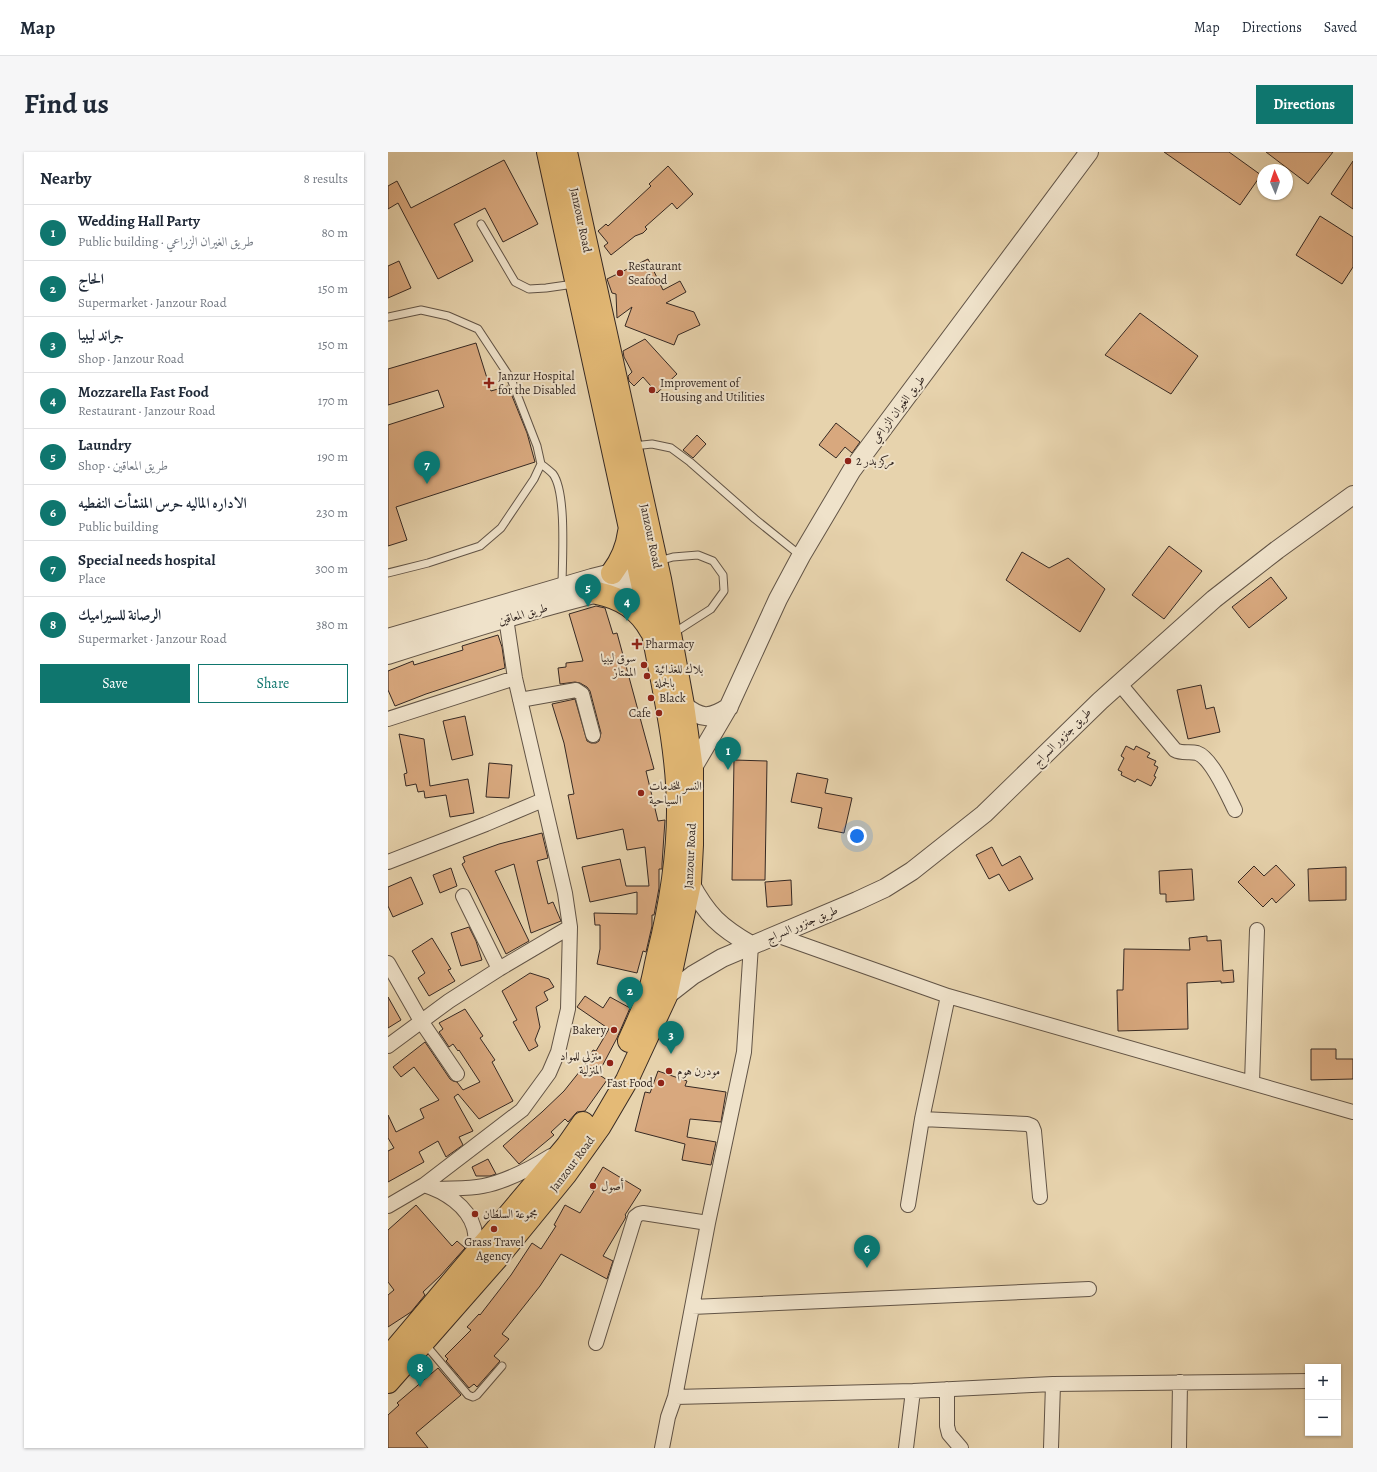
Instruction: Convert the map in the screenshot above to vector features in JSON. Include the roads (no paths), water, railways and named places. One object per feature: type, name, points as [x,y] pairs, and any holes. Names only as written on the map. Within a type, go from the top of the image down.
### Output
[{"type":"main road","name":"Janzour Road","points":[[548,152],[630,527],[649,573]]},
{"type":"main road","name":"Janzour Road","points":[[388,1382],[497,1258],[560,1181],[600,1126],[627,1080],[666,996],[690,883],[692,846],[692,769],[683,705],[662,634],[649,573],[631,446],[566,152]]},
{"type":"main road","points":[[612,573],[625,551],[630,527]]},
{"type":"main road","points":[[597,593],[614,598],[630,606],[662,634]]},
{"type":"main road","name":"Janzour Road","points":[[388,1358],[567,1146],[617,1071],[649,994],[666,924],[677,850],[678,810],[674,761],[667,710],[662,634]]},
{"type":"street","name":"طريق الغيران الزراعي","points":[[692,769],[729,706],[778,599],[801,556],[852,470],[1089,152]]},
{"type":"street","name":"طريق جنزور السراج","points":[[666,996],[708,965],[885,888],[912,871],[984,814],[1119,683],[1214,600],[1241,578],[1352,498]]},
{"type":"street","name":"طريق المعاقين","points":[[388,638],[612,573],[649,573]]},
{"type":"street","name":"طريق المعاقين","points":[[388,655],[506,618],[597,593],[649,573]]},
{"type":"street","points":[[388,1206],[430,1187],[522,1110],[549,1074],[558,1052],[568,1009],[570,927],[565,893],[515,678],[506,618]]},
{"type":"street","points":[[388,719],[515,678]]},
{"type":"street","points":[[1119,683],[1175,750],[1179,752],[1197,753],[1202,756],[1218,776],[1235,810]]},
{"type":"street","points":[[520,700],[576,690],[582,694],[593,735]]},
{"type":"street","points":[[683,705],[697,714],[708,717],[718,714],[729,706]]},
{"type":"street","points":[[388,862],[543,800]]},
{"type":"street","points":[[662,1448],[668,1417],[675,1397],[708,1223],[744,1052],[751,945],[732,934],[715,920],[700,903],[690,883]]},
{"type":"street","points":[[464,896],[499,968]]},
{"type":"street","points":[[388,1046],[449,1001],[499,968],[570,927]]},
{"type":"street","points":[[1252,1084],[1256,930]]},
{"type":"street","points":[[776,935],[948,996],[1353,1112]]},
{"type":"street","points":[[388,963],[421,1021],[457,1074]]},
{"type":"street","points":[[908,1205],[922,1119],[948,996]]},
{"type":"street","points":[[922,1119],[1027,1124],[1032,1126],[1034,1131],[1040,1197]]},
{"type":"street","points":[[430,1187],[482,1186],[504,1180],[536,1166],[567,1146]]},
{"type":"street","points":[[430,1187],[458,1204],[467,1214],[474,1228],[476,1253]]},
{"type":"street","points":[[596,1343],[635,1217],[643,1213],[708,1223]]},
{"type":"street","points":[[692,1307],[1089,1289]]},
{"type":"street","points":[[675,1397],[913,1391],[1053,1384],[1305,1381]]},
{"type":"street","points":[[1179,1448],[1180,1382]]},
{"type":"street","points":[[1051,1448],[1053,1384]]},
{"type":"street","points":[[947,1389],[947,1426],[949,1434],[961,1448]]},
{"type":"street","points":[[906,1448],[913,1391]]},
{"type":"lane","points":[[481,224],[515,282],[529,289],[577,283]]},
{"type":"lane","points":[[388,317],[421,310],[448,316],[478,329],[511,379],[537,446],[541,464],[553,475],[558,486],[563,524],[562,587]]},
{"type":"lane","points":[[631,446],[652,444],[671,448],[690,462],[755,519],[801,556]]},
{"type":"lane","points":[[388,573],[428,563],[480,546],[501,528],[534,478],[541,464]]},
{"type":"lane","points":[[649,573],[673,556],[698,555],[713,561],[723,575],[724,591],[711,610],[662,634]]},
{"type":"lane","points":[[424,1342],[468,1395],[473,1397],[477,1395],[502,1366]]},
{"type":"place","name":"Restaurant Seafood","points":[[620,273]]},
{"type":"place","name":"Janzur Hospital for the Disabled","points":[[489,383]]},
{"type":"place","name":"Improvement of Housing and Utilities","points":[[652,390]]},
{"type":"place","name":"مركز بدر 2","points":[[848,461]]},
{"type":"place","name":"Special needs hospital","points":[[427,484]]},
{"type":"place","name":"Laundry","points":[[588,607]]},
{"type":"place","name":"Mozzarella Fast Food","points":[[627,621]]},
{"type":"place","name":"Pharmacy","points":[[637,644]]},
{"type":"place","name":"سوق ليبيا الممتاز","points":[[644,665]]},
{"type":"place","name":"بلاك للغذائية بالجملة","points":[[647,676]]},
{"type":"place","name":"Black","points":[[651,698]]},
{"type":"place","name":"Cafe","points":[[659,713]]},
{"type":"place","name":"Wedding Hall Party","points":[[728,770]]},
{"type":"place","name":"النسر للخدمات السياحية","points":[[641,793]]},
{"type":"place","name":"الحاج","points":[[630,1010]]},
{"type":"place","name":"Bakery","points":[[614,1030]]},
{"type":"place","name":"جراند ليبيا","points":[[671,1054]]},
{"type":"place","name":"منزلي للمواد المنزلية","points":[[610,1063]]},
{"type":"place","name":"مودرن هوم","points":[[669,1071]]},
{"type":"place","name":"Fast Food","points":[[661,1083]]},
{"type":"place","name":"أصول","points":[[593,1186]]},
{"type":"place","name":"مجموعة السلطان","points":[[475,1214]]},
{"type":"place","name":"Grass Travel Agency","points":[[494,1229]]},
{"type":"place","name":"الاداره الماليه حرس المنشأت النفطيه","points":[[867,1268]]},
{"type":"place","name":"الرصانة للسيراميك","points":[[420,1387]]}]
